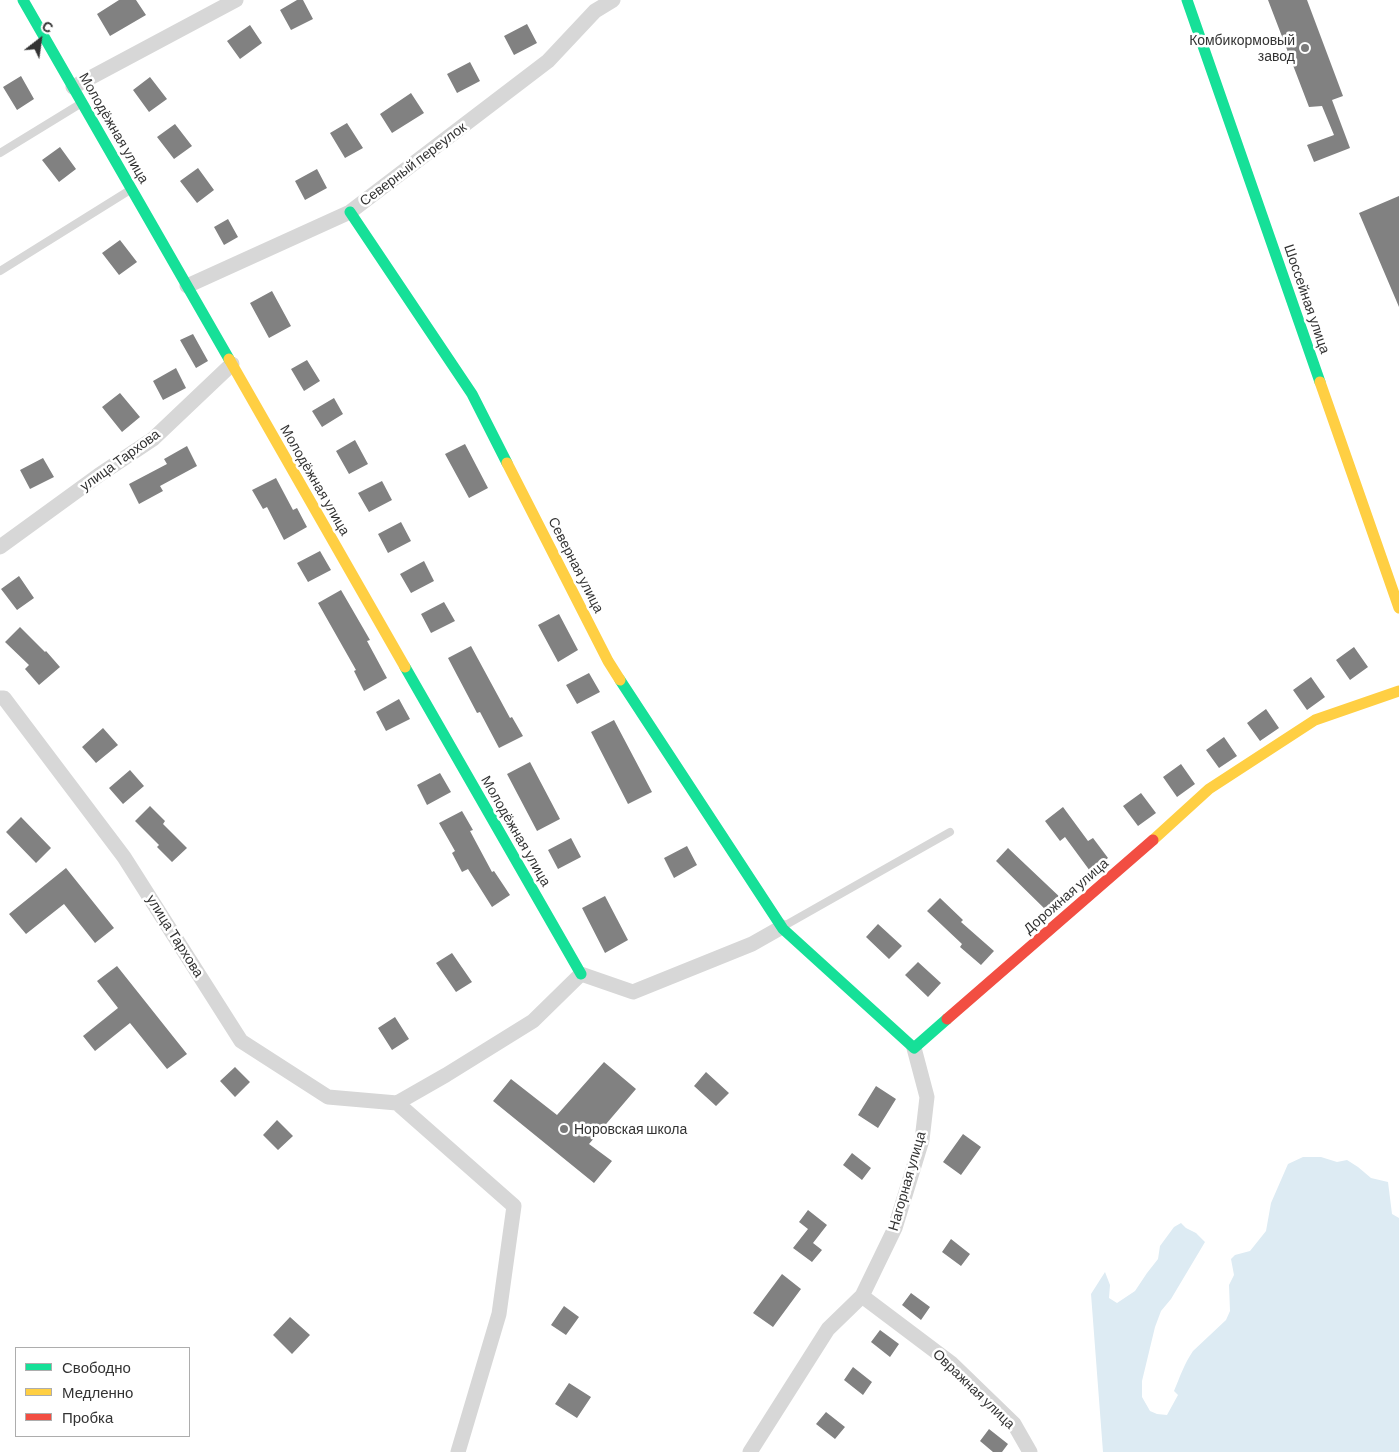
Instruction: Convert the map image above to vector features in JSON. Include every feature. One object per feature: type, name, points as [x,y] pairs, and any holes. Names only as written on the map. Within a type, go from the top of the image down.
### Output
[{"type":"street","name":"Молодёжная улица","points":[[23,0],[581,974]]},
{"type":"street","points":[[73,87],[236,0]]},
{"type":"street","name":"Северный переулок","points":[[186,286],[350,212],[548,61],[595,11],[613,0]]},
{"type":"street","name":"Шоссейная улица","points":[[1187,0],[1399,608]]},
{"type":"street","name":"Северная улица","points":[[350,212],[472,394],[608,661],[782,927]]},
{"type":"street","name":"улица Тархова","points":[[0,547],[99,475],[153,439],[232,364]]},
{"type":"street","name":"Дорожная улица","points":[[914,1048],[1209,789],[1315,720],[1399,691]]},
{"type":"street","name":"улица Тархова","points":[[0,698],[4,698],[124,857],[241,1041],[328,1097],[397,1103]]},
{"type":"street","points":[[458,1452],[500,1314],[514,1206],[397,1103],[533,1021],[581,974],[633,992],[752,944],[782,927],[914,1048]]},
{"type":"street","name":"Нагорная улица","points":[[750,1452],[828,1329],[862,1296],[895,1228],[922,1140],[927,1097],[914,1048]]},
{"type":"street","name":"Овражная улица","points":[[862,1296],[951,1363],[1014,1424],[1030,1452]]},
{"type":"lane","points":[[0,153],[82,103]]},
{"type":"lane","points":[[0,271],[131,189]]},
{"type":"lane","points":[[782,927],[950,832]]},
{"type":"shaded area","points":[[1303,1157],[1321,1157],[1337,1162],[1347,1160],[1371,1178],[1388,1182],[1392,1214],[1399,1218],[1399,1452],[1103,1452],[1091,1294],[1105,1272],[1110,1285],[1109,1298],[1117,1303],[1135,1291],[1158,1259],[1160,1246],[1174,1227],[1181,1223],[1205,1242],[1171,1299],[1161,1311],[1155,1327],[1142,1381],[1142,1397],[1150,1411],[1167,1415],[1178,1395],[1174,1391],[1182,1371],[1193,1351],[1226,1320],[1230,1311],[1229,1285],[1234,1275],[1231,1259],[1235,1255],[1250,1251],[1266,1231],[1271,1203],[1288,1164]]},
{"type":"building","points":[[119,0],[136,0],[146,15],[110,36],[97,14]]},
{"type":"building","points":[[297,0],[303,0],[313,19],[291,30],[280,10]]},
{"type":"building","name":"Комбикормовый завод","points":[[1268,0],[1307,0],[1343,96],[1332,100],[1350,148],[1314,162],[1307,145],[1334,135],[1322,106],[1309,107]]},
{"type":"building","points":[[527,24],[537,43],[514,55],[504,36]]},
{"type":"building","points":[[250,25],[262,43],[240,59],[227,41]]},
{"type":"building","points":[[470,62],[480,81],[457,93],[447,74]]},
{"type":"building","points":[[21,76],[34,99],[17,110],[3,87]]},
{"type":"building","points":[[150,77],[167,99],[149,112],[133,90]]},
{"type":"building","points":[[411,93],[424,113],[392,133],[380,114]]},
{"type":"building","points":[[347,123],[363,148],[345,158],[330,133]]},
{"type":"building","points":[[175,124],[192,146],[174,159],[157,137]]},
{"type":"building","points":[[60,147],[76,169],[59,182],[42,160]]},
{"type":"building","points":[[198,168],[214,190],[197,203],[180,181]]},
{"type":"building","points":[[317,169],[327,188],[305,200],[295,181]]},
{"type":"building","points":[[1399,196],[1399,307],[1359,213]]},
{"type":"building","points":[[228,219],[238,237],[224,245],[214,227]]},
{"type":"building","points":[[120,240],[137,262],[119,275],[102,253]]},
{"type":"building","points":[[272,291],[291,326],[269,338],[250,303]]},
{"type":"building","points":[[193,334],[208,361],[196,368],[180,340]]},
{"type":"building","points":[[307,360],[320,381],[304,391],[291,369]]},
{"type":"building","points":[[176,368],[186,388],[163,400],[153,381]]},
{"type":"building","points":[[120,393],[140,417],[122,432],[102,407]]},
{"type":"building","points":[[334,398],[343,414],[322,427],[312,411]]},
{"type":"building","points":[[355,440],[368,464],[349,474],[336,451]]},
{"type":"building","points":[[465,444],[488,488],[469,498],[445,454]]},
{"type":"building","points":[[187,446],[197,466],[160,486],[163,491],[139,504],[129,484],[167,464],[164,459]]},
{"type":"building","points":[[43,458],[54,477],[30,489],[20,470]]},
{"type":"building","points":[[276,478],[293,510],[297,508],[307,527],[284,540],[267,507],[263,509],[252,490]]},
{"type":"building","points":[[382,481],[392,500],[369,512],[358,493]]},
{"type":"building","points":[[401,522],[411,541],[388,553],[378,534]]},
{"type":"building","points":[[320,551],[331,570],[308,582],[297,563]]},
{"type":"building","points":[[424,561],[434,581],[411,593],[400,574]]},
{"type":"building","points":[[19,576],[34,598],[17,610],[1,589]]},
{"type":"building","points":[[341,590],[370,640],[367,641],[387,678],[364,691],[354,671],[356,670],[318,603]]},
{"type":"building","points":[[444,602],[455,621],[431,633],[421,614]]},
{"type":"building","points":[[559,614],[578,650],[558,662],[538,625]]},
{"type":"building","points":[[20,627],[60,667],[39,685],[25,669],[29,665],[5,642]]},
{"type":"building","points":[[471,646],[510,718],[512,717],[523,736],[499,748],[480,712],[477,713],[448,658]]},
{"type":"building","points":[[1354,647],[1368,667],[1350,680],[1336,660]]},
{"type":"building","points":[[589,673],[600,692],[577,704],[566,685]]},
{"type":"building","points":[[1311,677],[1325,697],[1307,710],[1293,690]]},
{"type":"building","points":[[399,699],[410,719],[386,731],[376,712]]},
{"type":"building","points":[[1266,709],[1279,728],[1260,741],[1247,723]]},
{"type":"building","points":[[614,720],[652,792],[628,804],[591,732]]},
{"type":"building","points":[[103,728],[118,745],[96,763],[82,747]]},
{"type":"building","points":[[1224,737],[1237,756],[1219,768],[1206,750]]},
{"type":"building","points":[[530,762],[560,819],[537,831],[507,774]]},
{"type":"building","points":[[1181,764],[1195,784],[1177,797],[1163,777]]},
{"type":"building","points":[[130,770],[144,786],[123,804],[109,788]]},
{"type":"building","points":[[440,773],[451,792],[427,805],[417,785]]},
{"type":"building","points":[[1141,793],[1156,813],[1138,826],[1123,806]]},
{"type":"building","points":[[150,806],[165,821],[163,824],[187,848],[172,862],[157,847],[159,845],[135,821]]},
{"type":"building","points":[[1063,807],[1088,841],[1093,838],[1108,858],[1090,871],[1065,837],[1060,841],[1045,821]]},
{"type":"building","points":[[462,811],[473,830],[470,831],[492,872],[494,871],[510,895],[492,907],[468,869],[462,872],[452,853],[455,851],[439,823]]},
{"type":"building","points":[[21,817],[51,848],[36,863],[6,832]]},
{"type":"building","points":[[571,838],[581,857],[558,869],[548,850]]},
{"type":"building","points":[[687,846],[697,865],[674,878],[664,858]]},
{"type":"building","points":[[1008,848],[1064,901],[1050,914],[996,861]]},
{"type":"building","points":[[66,868],[114,928],[95,943],[64,904],[26,934],[9,914]]},
{"type":"building","points":[[605,896],[628,940],[605,953],[582,908]]},
{"type":"building","points":[[940,898],[963,920],[961,922],[994,951],[981,965],[960,947],[962,944],[927,911]]},
{"type":"building","points":[[878,924],[902,946],[889,959],[866,937]]},
{"type":"building","points":[[452,953],[472,982],[456,992],[436,963]]},
{"type":"building","points":[[918,962],[941,983],[928,997],[905,975]]},
{"type":"building","points":[[117,966],[187,1054],[167,1069],[130,1023],[95,1051],[83,1036],[118,1008],[97,981]]},
{"type":"building","points":[[395,1017],[409,1039],[392,1050],[378,1028]]},
{"type":"building","name":"Норовская школа","points":[[604,1062],[636,1089],[589,1144],[612,1161],[594,1183],[493,1101],[511,1079],[557,1115]]},
{"type":"building","points":[[235,1067],[250,1082],[235,1097],[220,1081]]},
{"type":"building","points":[[706,1072],[729,1093],[716,1106],[694,1086]]},
{"type":"building","points":[[876,1086],[896,1099],[878,1128],[858,1115]]},
{"type":"building","points":[[277,1120],[293,1136],[278,1150],[263,1135]]},
{"type":"building","points":[[963,1134],[981,1147],[961,1175],[943,1162]]},
{"type":"building","points":[[852,1153],[871,1168],[862,1180],[843,1165]]},
{"type":"building","points":[[808,1210],[827,1225],[813,1243],[822,1250],[812,1262],[793,1248],[808,1229],[799,1222]]},
{"type":"building","points":[[951,1239],[970,1254],[961,1266],[942,1252]]},
{"type":"building","points":[[782,1274],[801,1289],[773,1327],[753,1313]]},
{"type":"building","points":[[911,1293],[930,1307],[921,1320],[902,1305]]},
{"type":"building","points":[[564,1306],[579,1317],[566,1335],[551,1325]]},
{"type":"building","points":[[290,1317],[310,1335],[292,1354],[273,1335]]},
{"type":"building","points":[[880,1330],[899,1344],[890,1357],[871,1342]]},
{"type":"building","points":[[853,1367],[872,1382],[863,1395],[844,1380]]},
{"type":"building","points":[[569,1383],[591,1397],[577,1418],[555,1404]]},
{"type":"building","points":[[826,1412],[845,1427],[835,1439],[816,1424]]},
{"type":"building","points":[[989,1429],[1008,1444],[1002,1452],[993,1452],[980,1441]]},
{"type":"traffic: fast","points":[[23,0],[229,359]]},
{"type":"traffic: fast","points":[[1187,0],[1320,382]]},
{"type":"traffic: fast","points":[[350,212],[472,394],[507,463]]},
{"type":"traffic: fast","points":[[405,667],[581,974]]},
{"type":"traffic: fast","points":[[620,680],[783,929],[914,1048],[947,1019]]},
{"type":"traffic: slow","points":[[229,359],[405,667]]},
{"type":"traffic: slow","points":[[1320,382],[1399,608]]},
{"type":"traffic: slow","points":[[507,463],[608,661],[620,680]]},
{"type":"traffic: slow","points":[[1153,840],[1209,789],[1315,720],[1399,691]]},
{"type":"traffic: jam","points":[[947,1019],[1153,840]]},
{"type":"place","name":"Комбикормовый завод","points":[[1305,48]]},
{"type":"place","name":"Норовская школа","points":[[564,1129]]}]
